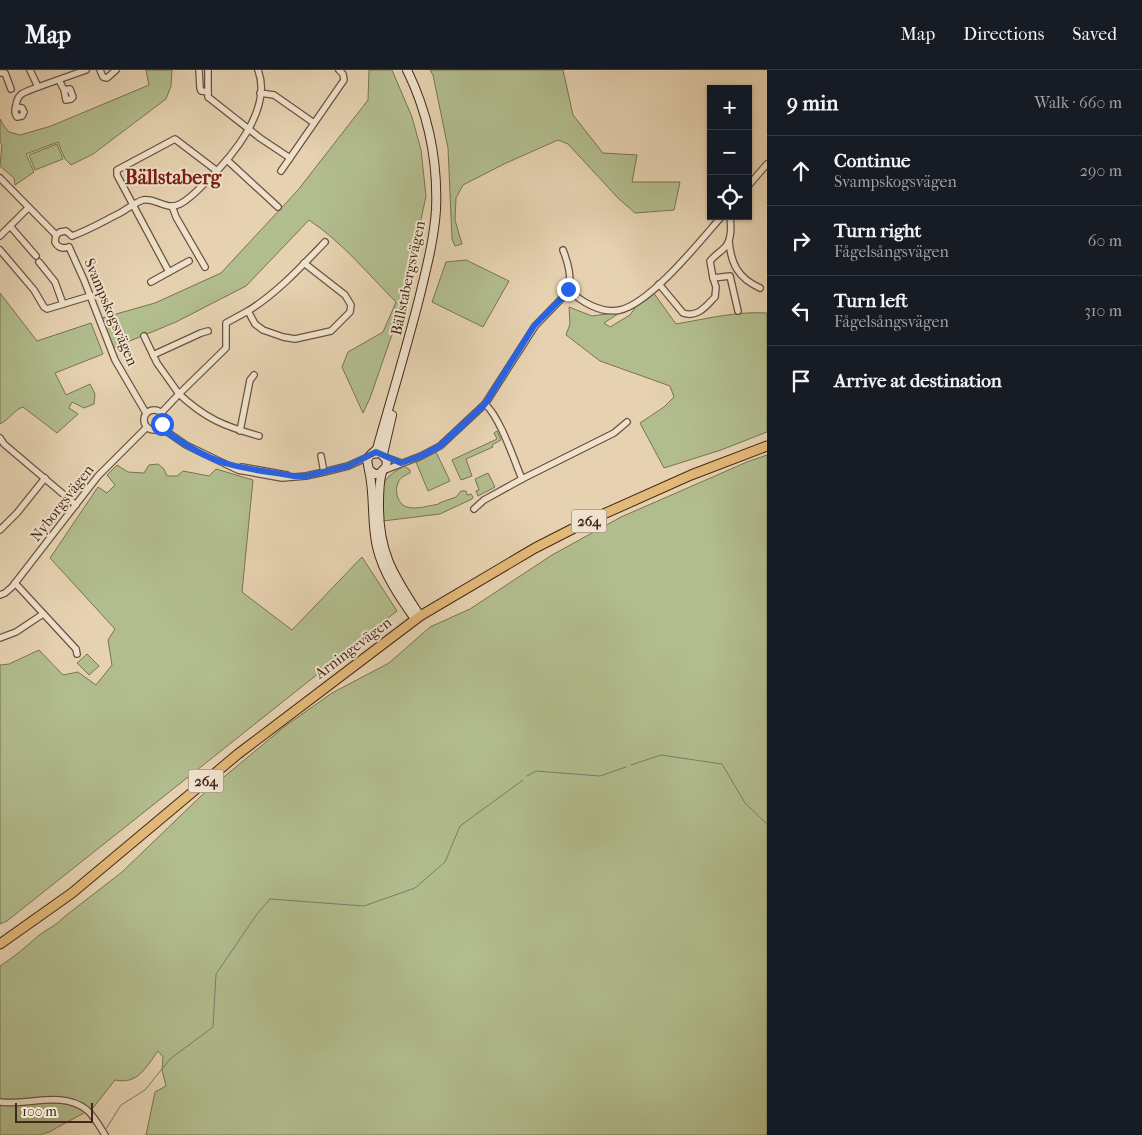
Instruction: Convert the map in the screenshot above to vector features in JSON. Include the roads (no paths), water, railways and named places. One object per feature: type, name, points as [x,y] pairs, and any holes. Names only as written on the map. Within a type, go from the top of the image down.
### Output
[{"type":"main road","name":"Arningevägen","points":[[0,944],[72,893],[238,754],[417,617],[520,557],[588,521],[691,475],[767,446]]},
{"type":"street","points":[[30,70],[38,87]]},
{"type":"street","points":[[16,107],[17,98],[21,94],[86,70]]},
{"type":"street","points":[[100,70],[104,77],[107,78],[116,70]]},
{"type":"street","points":[[199,70],[200,88],[202,91],[208,92]]},
{"type":"street","points":[[208,70],[208,97],[249,130],[290,158]]},
{"type":"street","points":[[56,235],[66,231],[72,236],[101,224],[133,205],[147,200],[172,206],[181,204],[217,171],[249,130],[260,93],[258,70]]},
{"type":"street","points":[[281,171],[344,80],[343,74],[339,70]]},
{"type":"street","name":"Bällstabergsvägen","points":[[370,455],[377,449],[407,345],[430,255],[436,210],[436,179],[433,158],[422,106],[407,70]]},
{"type":"street","points":[[0,73],[5,73],[11,86]]},
{"type":"street","points":[[59,80],[64,90]]},
{"type":"street","points":[[260,93],[274,95],[314,123]]},
{"type":"street","points":[[170,272],[117,175],[117,170],[172,140],[177,140],[217,171]]},
{"type":"street","points":[[227,160],[278,207]]},
{"type":"street","points":[[752,181],[767,164]]},
{"type":"street","points":[[761,170],[767,175]]},
{"type":"street","name":"Svampskogsvägen","points":[[0,178],[56,235],[56,242],[59,246],[62,248],[69,247]]},
{"type":"street","points":[[172,206],[176,217],[205,267]]},
{"type":"street","points":[[0,236],[28,208]]},
{"type":"street","points":[[568,289],[578,299],[607,311],[621,310],[633,304],[659,284],[718,220]]},
{"type":"street","points":[[659,284],[683,313],[700,312],[715,297],[716,287],[710,261],[726,246],[731,233],[730,220]]},
{"type":"street","points":[[10,226],[36,256]]},
{"type":"street","name":"Svampskogsvägen","points":[[69,247],[72,243],[72,236]]},
{"type":"street","points":[[729,238],[731,257],[737,270],[747,280],[760,288]]},
{"type":"street","points":[[161,413],[226,348],[226,323],[264,302],[324,242]]},
{"type":"street","name":"Svampskogsvägen","points":[[69,247],[115,360],[146,413],[144,420],[147,427]]},
{"type":"street","points":[[0,250],[34,290],[44,308],[47,309],[90,296]]},
{"type":"street","points":[[348,466],[368,469],[375,474],[421,456],[440,446],[485,404],[534,326],[567,293],[569,266],[563,250]]},
{"type":"street","points":[[151,282],[189,261]]},
{"type":"street","points":[[39,262],[55,282],[63,304]]},
{"type":"street","points":[[248,311],[255,324],[263,330],[283,338],[295,340],[331,331],[350,312],[351,305],[345,295],[304,263]]},
{"type":"street","points":[[713,278],[730,276],[738,311]]},
{"type":"street","points":[[152,354],[201,333],[208,332]]},
{"type":"street","points":[[144,336],[157,363],[179,394],[194,408],[231,429],[259,436]]},
{"type":"street","name":"Bällstabergsvägen","points":[[384,456],[407,345]]},
{"type":"street","points":[[240,431],[250,380],[254,375]]},
{"type":"street","points":[[485,404],[491,409],[498,422],[522,480]]},
{"type":"street","points":[[146,413],[154,410],[161,413],[164,421],[160,427],[153,430],[147,427]]},
{"type":"street","points":[[474,509],[484,500],[614,433],[627,422]]},
{"type":"street","name":"Nyborgsvägen","points":[[0,595],[5,593],[15,583],[107,467],[147,427]]},
{"type":"street","points":[[160,427],[186,445],[238,470],[282,478],[306,476],[348,466],[376,452],[401,463]]},
{"type":"street","points":[[0,438],[4,444],[76,505]]},
{"type":"street","points":[[370,455],[366,460],[372,484],[378,532],[388,564],[417,617]]},
{"type":"street","points":[[321,456],[324,472]]},
{"type":"street","points":[[376,512],[380,480],[387,464],[384,456]]},
{"type":"street","points":[[0,530],[45,478]]},
{"type":"street","points":[[15,583],[76,649],[77,654]]},
{"type":"street","points":[[0,638],[16,632],[43,614]]},
{"type":"street","points":[[0,1102],[13,1104],[49,1100],[72,1103],[87,1110],[105,1135]]},
{"type":"waterway","points":[[631,765],[661,755],[722,764],[745,803],[767,824]]},
{"type":"waterway","points":[[527,776],[536,771],[600,776],[626,767]]},
{"type":"waterway","points":[[106,1129],[121,1105],[145,1090],[170,1059],[213,1027],[216,974],[257,914],[270,899],[364,906],[415,888],[445,862],[460,826],[523,780]]},
{"type":"district","name":"Bällstaberg","points":[[173,177]]}]
